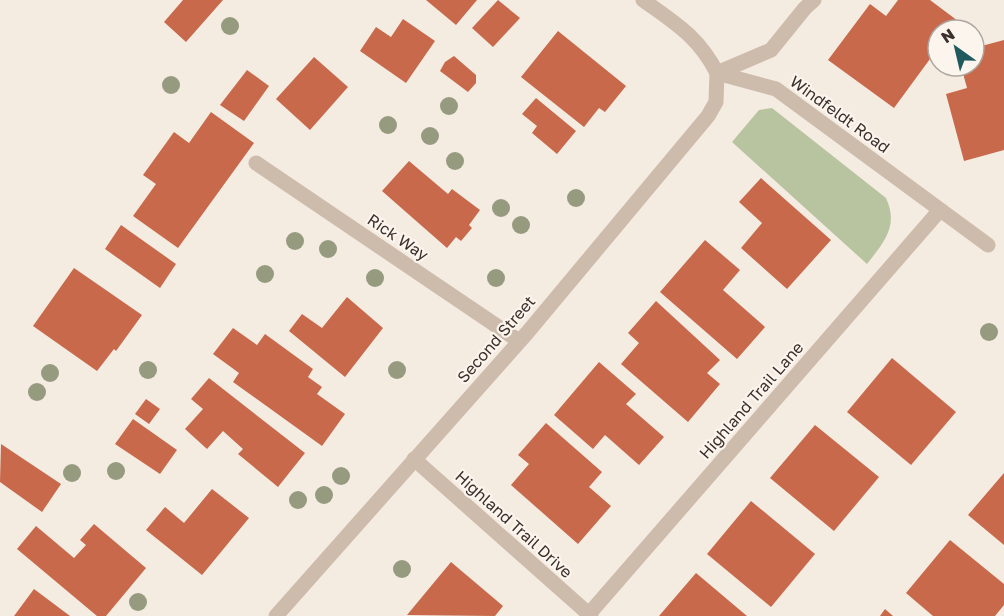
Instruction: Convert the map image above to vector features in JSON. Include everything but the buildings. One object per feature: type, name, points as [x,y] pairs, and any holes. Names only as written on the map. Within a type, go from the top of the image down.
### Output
[{"type":"street","points":[[643,0],[691,34],[707,52],[717,73],[771,50],[814,0]]},
{"type":"street","name":"Windfeldt Road","points":[[717,73],[776,89],[988,245]]},
{"type":"street","name":"Second Street","points":[[276,616],[519,341],[708,116],[716,102],[717,73]]},
{"type":"street","name":"Rick Way","points":[[256,163],[519,341]]},
{"type":"street","name":"Highland Trail Lane","points":[[590,615],[940,210]]},
{"type":"street","name":"Highland Trail Drive","points":[[414,459],[590,615]]},
{"type":"green space","points":[[772,108],[886,198],[891,217],[888,233],[867,264],[732,142],[759,110]]}]
